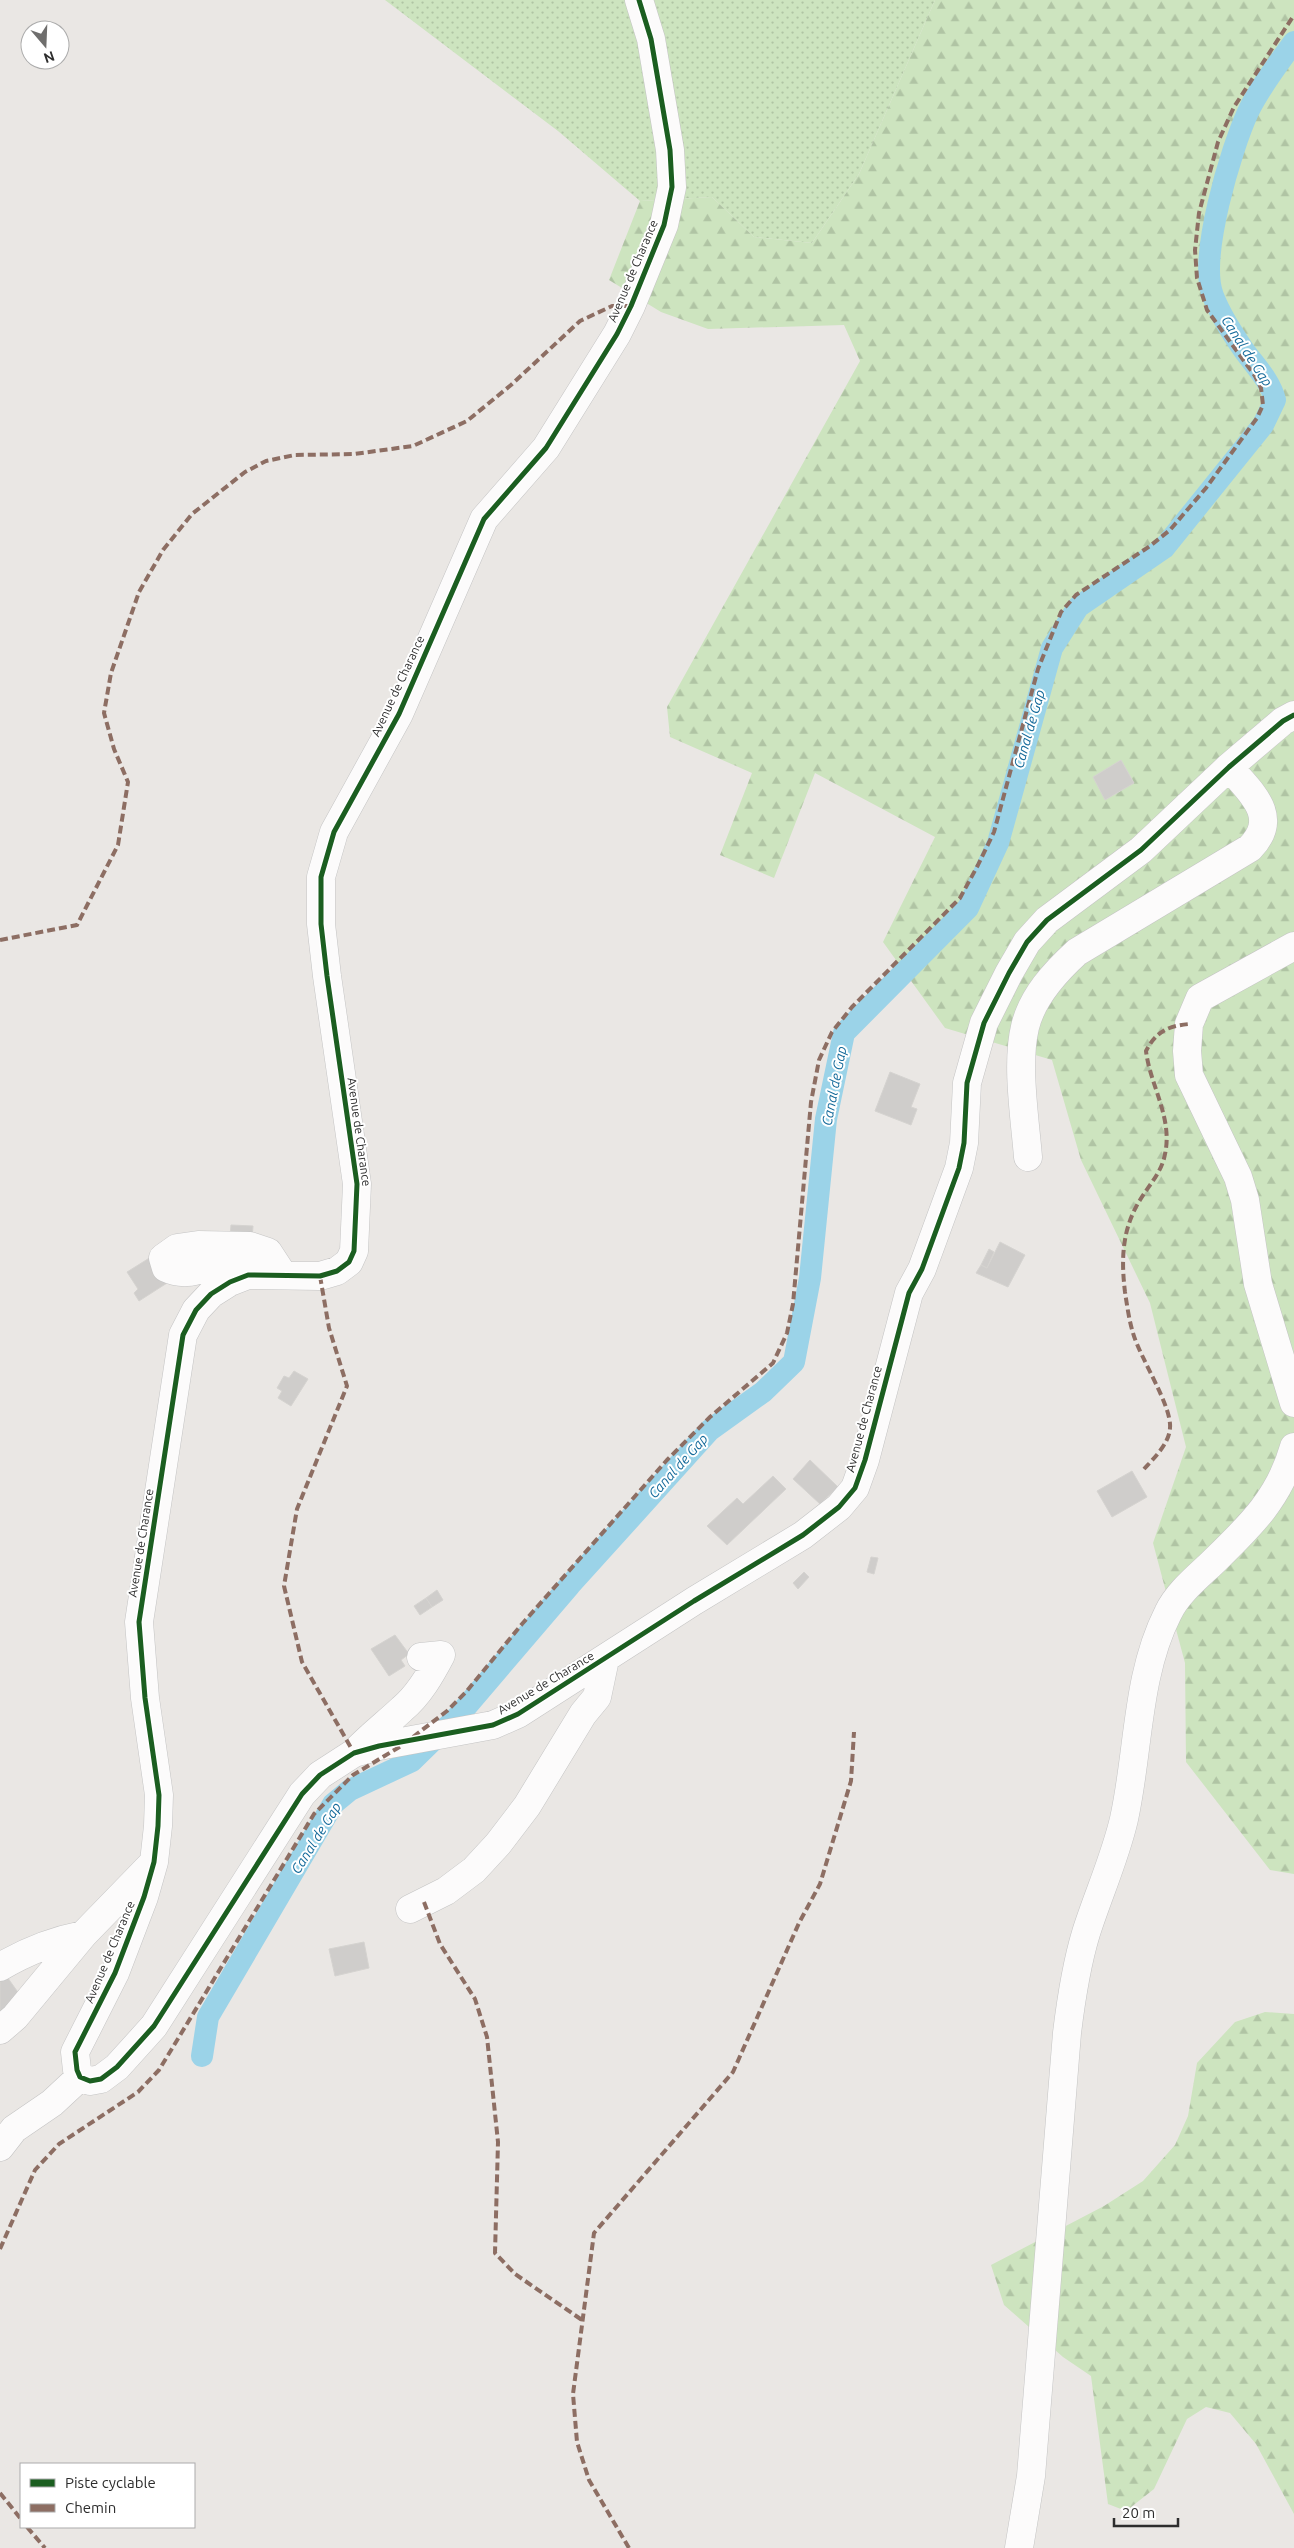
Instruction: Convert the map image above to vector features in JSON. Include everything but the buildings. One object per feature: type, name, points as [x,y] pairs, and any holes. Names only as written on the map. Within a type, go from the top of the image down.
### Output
[{"type":"street","name":"Avenue de Charance","points":[[639,0],[651,39],[670,150],[672,187],[664,225],[635,298],[617,334],[546,448],[484,518],[399,714],[334,832],[321,877],[321,924],[357,1184],[354,1251],[349,1262],[337,1271],[320,1276],[248,1275],[230,1282],[211,1294],[196,1310],[183,1335],[139,1622],[140,1656],[159,1795],[154,1862],[144,1898],[114,1973],[75,2052],[76,2070],[80,2076],[90,2081],[101,2080],[117,2067],[154,2026],[302,1794],[320,1775],[354,1753],[493,1725],[518,1714],[803,1535],[839,1507],[855,1488],[865,1460],[909,1294],[922,1269],[959,1168],[964,1143],[967,1083],[984,1023],[1008,973],[1027,942],[1047,920],[1141,850],[1229,767],[1283,721],[1294,715]]},
{"type":"street","points":[[1028,1157],[1022,1055],[1025,1027],[1032,1010],[1058,970],[1077,952],[1250,848],[1256,841],[1262,832],[1264,821],[1261,807],[1229,767]]},
{"type":"street","points":[[1294,946],[1200,998],[1188,1024],[1187,1051],[1189,1075],[1238,1178],[1245,1200],[1258,1284],[1294,1403]]},
{"type":"street","points":[[248,1275],[234,1266],[222,1265],[197,1272],[176,1273],[166,1268],[163,1258],[177,1248],[198,1245],[250,1246],[268,1252],[283,1276]]},
{"type":"street","points":[[1019,2548],[1031,2476],[1072,1992],[1085,1936],[1124,1819],[1147,1671],[1168,1612],[1187,1586],[1254,1522],[1273,1497],[1294,1447]]},
{"type":"street","points":[[354,1753],[376,1730],[404,1708],[428,1678],[441,1655],[421,1657]]},
{"type":"street","points":[[410,1908],[446,1890],[467,1875],[498,1844],[527,1806],[583,1714],[597,1697],[605,1658]]},
{"type":"street","points":[[0,2030],[14,2017],[83,1936],[154,1862]]},
{"type":"street","points":[[0,1967],[24,1953],[53,1941],[83,1936]]},
{"type":"street","points":[[0,2147],[14,2129],[52,2103],[80,2076]]},
{"type":"green space","points":[[385,0],[935,0],[859,174],[812,243],[754,237],[712,197],[640,201],[558,131]]},
{"type":"green space","points":[[935,0],[1294,0],[1294,1874],[1270,1870],[1186,1762],[1185,1663],[1153,1543],[1186,1447],[1150,1303],[1081,1160],[1052,1060],[945,1028],[883,942],[935,837],[815,773],[774,878],[720,855],[752,773],[670,737],[667,707],[860,361],[844,325],[708,329],[661,312],[609,280],[640,201],[712,197],[754,237],[812,243],[859,174]]},
{"type":"green space","points":[[1265,2012],[1294,2014],[1294,2514],[1256,2444],[1230,2413],[1206,2407],[1187,2419],[1154,2489],[1126,2511],[1108,2504],[1091,2376],[1063,2357],[1004,2305],[991,2265],[1104,2206],[1143,2181],[1175,2145],[1188,2116],[1197,2063],[1235,2022]]},
{"type":"waterway","name":"Canal de Gap","points":[[202,2056],[208,2017],[333,1804],[350,1790],[412,1761],[459,1715],[570,1585],[710,1430],[763,1392],[794,1362],[810,1278],[826,1119],[844,1033],[968,908],[998,843],[1052,648],[1078,607],[1164,548],[1263,425],[1275,400],[1266,380],[1243,349],[1216,303],[1210,279],[1210,256],[1218,204],[1241,129],[1258,94],[1294,42]]},
{"type":"marked path","points":[[413,1737],[447,1711],[466,1692],[522,1624],[667,1460],[710,1417],[773,1363],[787,1333],[793,1304],[811,1102],[819,1060],[832,1032],[852,1007],[960,898],[978,865],[994,832],[1038,669],[1061,612],[1076,595],[1150,546],[1170,530],[1206,488],[1257,418],[1263,405],[1261,388],[1255,376],[1207,310],[1197,278],[1195,250],[1199,213],[1218,142],[1234,107],[1294,15]]},
{"type":"marked path","points":[[0,940],[77,925],[118,845],[128,782],[114,749],[104,713],[111,673],[139,592],[163,550],[192,514],[245,472],[266,461],[295,455],[354,454],[413,446],[467,421],[511,385],[580,321],[612,306],[631,306]]},
{"type":"marked path","points":[[1144,1469],[1167,1440],[1170,1428],[1166,1407],[1132,1328],[1124,1280],[1124,1245],[1134,1211],[1161,1167],[1167,1141],[1164,1115],[1148,1064],[1146,1051],[1154,1039],[1163,1031],[1174,1026],[1189,1024]]},
{"type":"marked path","points":[[320,1276],[329,1328],[347,1386],[297,1509],[284,1586],[302,1662],[354,1753]]},
{"type":"marked path","points":[[629,2548],[589,2480],[577,2442],[573,2394],[594,2233],[733,2072],[799,1923],[820,1884],[851,1781],[854,1732]]},
{"type":"marked path","points":[[0,2249],[35,2170],[59,2144],[138,2092],[159,2070],[314,1814],[353,1775],[401,1746]]},
{"type":"marked path","points":[[424,1902],[440,1944],[475,1999],[487,2037],[498,2142],[495,2253],[515,2274],[582,2320]]},
{"type":"marked path","points":[[0,2493],[20,2518]]},
{"type":"marked path","points":[[28,2528],[45,2548]]},
{"type":"cycle path","points":[[639,0],[651,39],[670,150],[672,187],[664,225],[631,306],[617,334],[546,448],[484,519],[399,714],[334,832],[321,877],[321,924],[327,976],[357,1184],[354,1251],[349,1262],[337,1271],[320,1276],[248,1275],[230,1282],[211,1294],[196,1310],[183,1335],[139,1622],[145,1698],[159,1795],[154,1862],[144,1897],[115,1973],[75,2052],[77,2070],[80,2077],[90,2081],[101,2079],[117,2067],[154,2026],[302,1794],[320,1775],[354,1753],[379,1746],[493,1725],[518,1714],[694,1601],[803,1535],[839,1507],[855,1488],[865,1460],[909,1293],[922,1269],[959,1168],[964,1143],[967,1083],[984,1023],[1009,973],[1027,942],[1047,920],[1141,850],[1229,767],[1283,721],[1294,715]]}]
